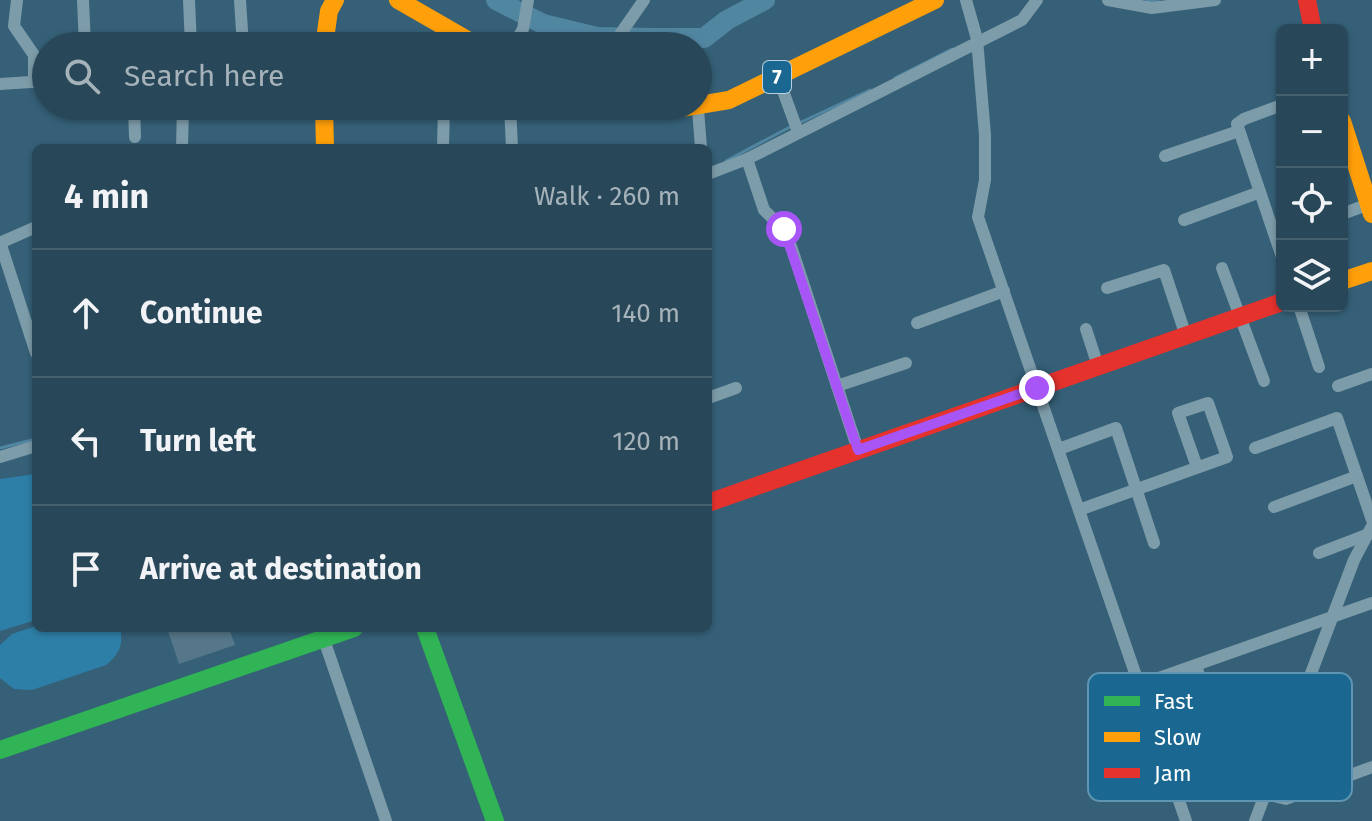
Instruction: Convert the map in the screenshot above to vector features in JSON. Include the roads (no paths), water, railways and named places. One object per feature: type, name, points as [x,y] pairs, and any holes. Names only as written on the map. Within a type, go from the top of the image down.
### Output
[{"type":"street","points":[[17,0],[14,26],[32,52]]},
{"type":"street","points":[[83,0],[84,32]]},
{"type":"street","points":[[189,0],[190,32]]},
{"type":"street","points":[[240,0],[242,32]]},
{"type":"street","points":[[326,32],[329,11],[335,0]]},
{"type":"street","points":[[398,0],[438,32]]},
{"type":"street","points":[[521,32],[528,0]]},
{"type":"street","points":[[622,32],[644,0]]},
{"type":"street","name":"7","points":[[712,105],[778,77],[935,0]]},
{"type":"street","points":[[966,0],[977,43],[985,135],[985,180],[978,217],[1135,673]]},
{"type":"street","points":[[712,172],[747,159],[1022,20],[1037,0]]},
{"type":"street","points":[[1108,0],[1152,8],[1215,0]]},
{"type":"street","points":[[1307,0],[1312,24]]},
{"type":"street","points":[[778,77],[798,132]]},
{"type":"street","points":[[0,84],[32,82]]},
{"type":"street","points":[[1276,107],[1237,124],[1276,240]]},
{"type":"street","points":[[134,120],[135,137]]},
{"type":"street","points":[[182,144],[183,120]]},
{"type":"street","points":[[324,120],[325,144]]},
{"type":"street","points":[[443,144],[444,120]]},
{"type":"street","points":[[511,120],[512,144]]},
{"type":"street","points":[[699,120],[701,144]]},
{"type":"street","points":[[1165,156],[1239,131]]},
{"type":"street","points":[[1348,139],[1371,207],[1348,213]]},
{"type":"street","points":[[747,159],[764,210],[784,229],[788,239],[858,450]]},
{"type":"street","points":[[1184,220],[1260,192]]},
{"type":"street","points":[[31,315],[1,242],[32,229]]},
{"type":"street","points":[[1222,268],[1264,381]]},
{"type":"street","points":[[1107,288],[1164,270],[1186,336]]},
{"type":"street","points":[[1348,279],[1372,271]]},
{"type":"street","points":[[917,323],[1004,291]]},
{"type":"street","points":[[712,502],[1276,304]]},
{"type":"street","points":[[1301,312],[1319,367]]},
{"type":"street","points":[[1086,329],[1098,366]]},
{"type":"street","points":[[837,386],[906,363]]},
{"type":"street","points":[[1338,386],[1372,374]]},
{"type":"street","points":[[712,397],[736,388]]},
{"type":"street","points":[[1079,510],[1227,457],[1208,403],[1178,413],[1197,467]]},
{"type":"street","points":[[1255,448],[1337,418],[1372,520]]},
{"type":"street","points":[[1059,449],[1116,428],[1154,543]]},
{"type":"street","points":[[0,457],[32,447]]},
{"type":"street","points":[[1274,507],[1357,476]]},
{"type":"street","points":[[1319,553],[1369,531]]},
{"type":"street","points":[[1312,673],[1369,531]]},
{"type":"street","points":[[1175,673],[1372,603]]},
{"type":"street","points":[[426,632],[495,821]]},
{"type":"street","points":[[0,750],[322,633],[386,821]]},
{"type":"street","points":[[1196,666],[1198,673]]},
{"type":"street","points":[[1352,774],[1372,767]]},
{"type":"street","points":[[1179,801],[1186,821]]},
{"type":"street","points":[[1255,821],[1262,801]]},
{"type":"waterway","points":[[496,0],[543,24],[576,32]]},
{"type":"waterway","points":[[712,32],[727,20],[765,0]]},
{"type":"waterway","points":[[1147,0],[1160,2]]},
{"type":"waterway","points":[[895,78],[952,49]]},
{"type":"waterway","points":[[797,124],[870,90]]},
{"type":"waterway","points":[[726,161],[790,127]]},
{"type":"waterway","points":[[0,448],[32,440]]}]
